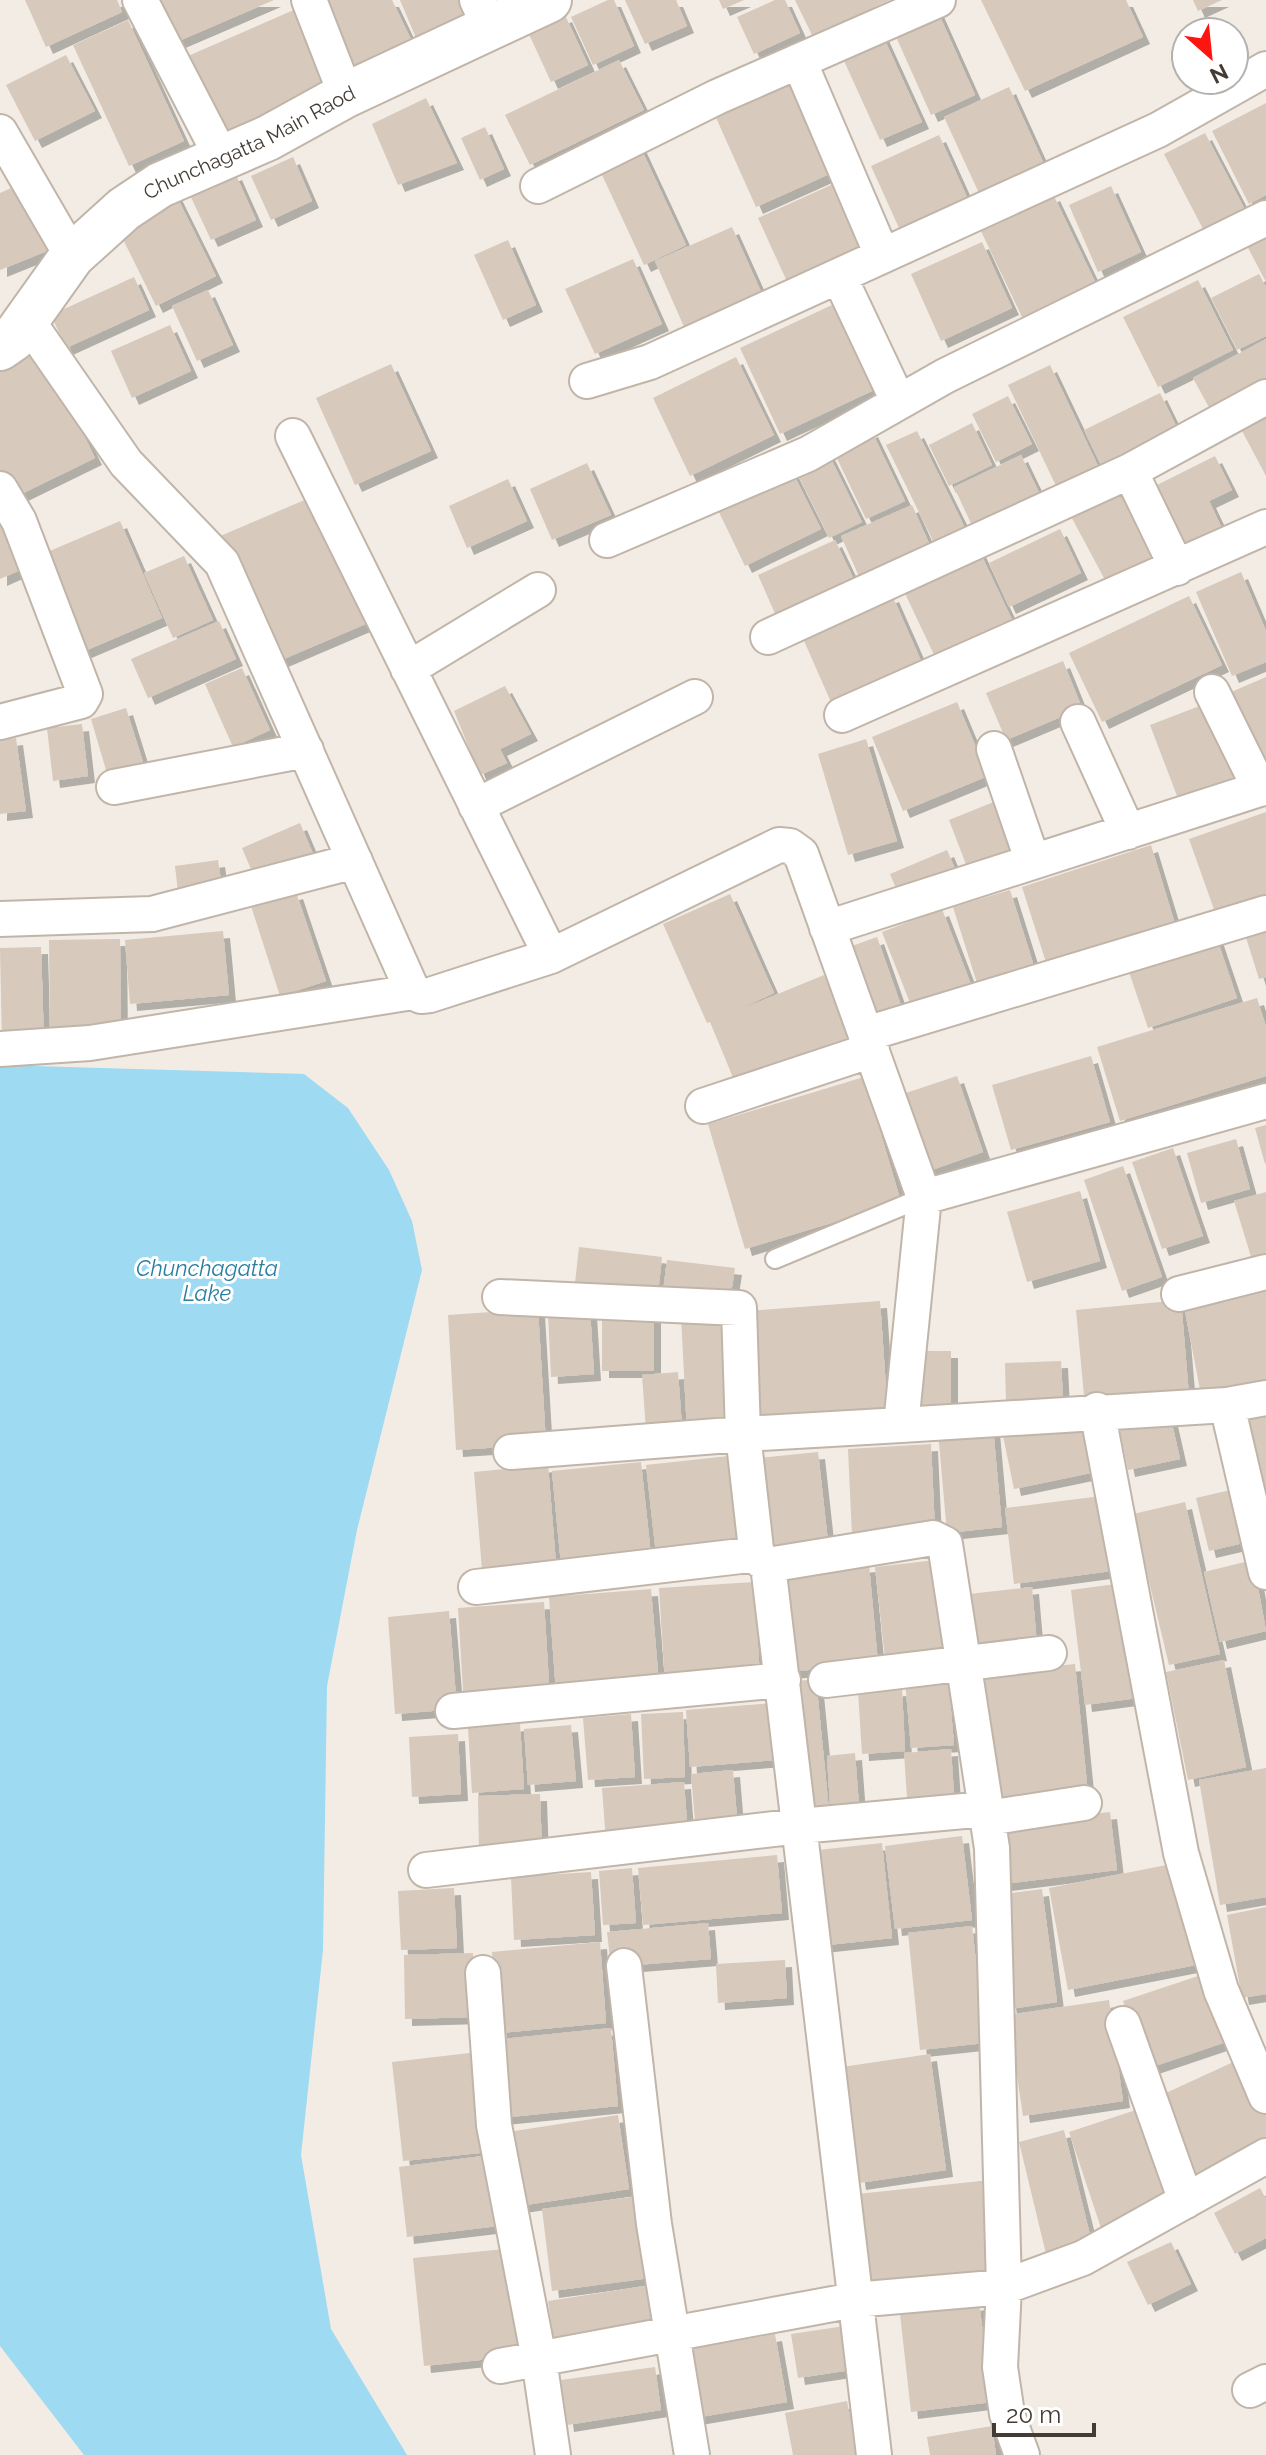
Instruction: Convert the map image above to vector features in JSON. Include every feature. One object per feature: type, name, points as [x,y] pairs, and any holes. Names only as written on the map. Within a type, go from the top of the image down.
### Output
[{"type":"street","points":[[140,0],[222,158]]},
{"type":"street","points":[[309,0],[346,95]]},
{"type":"street","name":"Chunchagatta Main Raod","points":[[14,334],[72,256],[124,209],[160,185],[222,158],[346,95],[484,14],[549,0]]},
{"type":"street","points":[[538,186],[799,61],[938,0]]},
{"type":"street","points":[[799,61],[882,255]]},
{"type":"street","points":[[587,381],[650,362],[1158,130],[1266,69]]},
{"type":"street","points":[[0,132],[72,256]]},
{"type":"street","points":[[607,540],[808,454],[898,401],[1266,218]]},
{"type":"street","points":[[839,276],[898,401]]},
{"type":"street","points":[[14,334],[126,463],[222,563],[413,992]]},
{"type":"street","points":[[768,637],[1130,471],[1266,397]]},
{"type":"street","points":[[293,436],[551,956]]},
{"type":"street","points":[[1130,471],[1177,568]]},
{"type":"street","points":[[0,489],[19,521],[85,694],[81,701],[0,722]]},
{"type":"street","points":[[842,715],[1266,527]]},
{"type":"street","points":[[408,669],[538,590]]},
{"type":"street","points":[[827,928],[1263,788],[1212,692]]},
{"type":"street","points":[[476,806],[695,697]]},
{"type":"street","points":[[1078,722],[1128,832]]},
{"type":"street","points":[[994,749],[1033,862]]},
{"type":"street","points":[[114,787],[306,750]]},
{"type":"street","points":[[0,1049],[90,1043],[413,992],[421,996],[430,995],[551,956],[779,845],[790,846],[801,854],[924,1197],[901,1425]]},
{"type":"street","points":[[0,919],[152,914],[355,861]]},
{"type":"street","points":[[703,1106],[869,1042],[1266,913]]},
{"type":"street","points":[[924,1197],[1266,1101]]},
{"type":"street","points":[[1179,1294],[1266,1272]]},
{"type":"street","points":[[500,1297],[739,1308],[743,1434],[783,1680],[874,2455]]},
{"type":"street","points":[[511,1452],[1097,1410],[1227,1405],[1266,1398]]},
{"type":"street","points":[[1227,1405],[1266,1572]]},
{"type":"street","points":[[1097,1410],[1181,1853],[1221,1990],[1266,2096]]},
{"type":"street","points":[[476,1587],[763,1560],[933,1538],[945,1544],[992,1848],[1004,2287],[1000,2367],[1007,2414],[1022,2455]]},
{"type":"street","points":[[826,1680],[1049,1653]]},
{"type":"street","points":[[453,1711],[783,1680]]},
{"type":"street","points":[[426,1870],[800,1826],[987,1814],[1084,1803]]},
{"type":"street","points":[[624,1966],[654,2224],[692,2455]]},
{"type":"street","points":[[483,1973],[494,2125],[539,2359],[553,2455]]},
{"type":"street","points":[[1123,2024],[1186,2201]]},
{"type":"street","points":[[500,2366],[854,2300],[1004,2287],[1083,2258],[1266,2156]]},
{"type":"lane","points":[[775,1259],[924,1197]]},
{"type":"water","name":"Chunchagatta Lake","points":[[0,1065],[304,1074],[348,1108],[389,1170],[412,1221],[422,1270],[357,1530],[327,1686],[323,1950],[301,2155],[331,2329],[407,2455],[84,2455],[0,2346]]},
{"type":"building","points":[[25,0],[117,0],[122,12],[46,47]]},
{"type":"building","points":[[155,0],[274,0],[174,43]]},
{"type":"building","points":[[320,0],[392,0],[414,46],[354,73]]},
{"type":"building","points":[[400,0],[458,0],[469,25],[419,45]]},
{"type":"building","points":[[614,0],[634,46],[593,65],[571,17]]},
{"type":"building","points":[[625,0],[676,0],[687,26],[645,44]]},
{"type":"building","points":[[719,0],[744,0],[723,9]]},
{"type":"building","points":[[775,0],[785,0],[800,33],[754,54],[737,17]]},
{"type":"building","points":[[795,0],[890,0],[812,35]]},
{"type":"building","points":[[981,0],[1126,0],[1143,37],[1025,91]]},
{"type":"building","points":[[1193,0],[1222,0],[1198,11]]},
{"type":"building","points":[[303,6],[337,83],[215,137],[181,59]]},
{"type":"building","points":[[937,10],[975,95],[931,115],[893,30]]},
{"type":"building","points":[[565,15],[588,65],[551,82],[528,32]]},
{"type":"building","points":[[128,20],[184,141],[129,166],[73,45]]},
{"type":"building","points":[[882,34],[922,122],[880,140],[840,52]]},
{"type":"building","points":[[66,55],[95,111],[35,141],[6,85]]},
{"type":"building","points":[[619,60],[644,110],[530,165],[505,115]]},
{"type":"building","points":[[791,77],[834,172],[756,207],[713,111]]},
{"type":"building","points":[[1009,87],[1048,173],[983,202],[944,117]]},
{"type":"building","points":[[426,98],[457,163],[398,185],[372,124]]},
{"type":"building","points":[[1266,103],[1266,195],[1249,204],[1212,131]]},
{"type":"building","points":[[485,127],[504,169],[480,180],[461,138]]},
{"type":"building","points":[[1205,133],[1244,208],[1203,229],[1164,154]]},
{"type":"building","points":[[939,135],[971,206],[903,237],[871,166]]},
{"type":"building","points":[[638,142],[686,245],[644,265],[596,162]]},
{"type":"building","points":[[293,157],[312,201],[271,220],[251,176]]},
{"type":"building","points":[[235,173],[256,220],[211,240],[189,193]]},
{"type":"building","points":[[842,180],[873,248],[789,286],[758,218]]},
{"type":"building","points":[[20,184],[47,251],[0,270],[0,193]]},
{"type":"building","points":[[1111,186],[1141,252],[1098,272],[1069,205]]},
{"type":"building","points":[[174,191],[216,276],[156,306],[114,221]]},
{"type":"building","points":[[1053,194],[1096,284],[1023,319],[980,229]]},
{"type":"building","points":[[732,227],[762,294],[685,329],[655,261]]},
{"type":"building","points":[[1266,233],[1266,282],[1246,244]]},
{"type":"building","points":[[508,240],[536,305],[503,320],[474,255]]},
{"type":"building","points":[[982,242],[1012,308],[941,341],[911,274]]},
{"type":"building","points":[[633,259],[662,324],[595,354],[565,289]]},
{"type":"building","points":[[1259,274],[1266,287],[1266,336],[1237,350],[1211,298]]},
{"type":"building","points":[[134,277],[149,310],[66,348],[51,315]]},
{"type":"building","points":[[1198,280],[1233,350],[1158,387],[1123,317]]},
{"type":"building","points":[[208,290],[233,345],[197,361],[172,306]]},
{"type":"building","points":[[834,304],[874,390],[780,434],[740,348]]},
{"type":"building","points":[[170,325],[191,371],[132,398],[111,351]]},
{"type":"building","points":[[1266,339],[1266,385],[1212,413],[1193,378]]},
{"type":"building","points":[[39,344],[95,458],[11,499],[0,476],[0,363]]},
{"type":"building","points":[[736,357],[774,435],[690,476],[653,398]]},
{"type":"building","points":[[391,364],[431,451],[355,485],[316,398]]},
{"type":"building","points":[[1050,365],[1099,468],[1057,488],[1008,385]]},
{"type":"building","points":[[1160,393],[1179,432],[1103,469],[1084,430]]},
{"type":"building","points":[[1008,396],[1032,444],[996,462],[972,414]]},
{"type":"building","points":[[1266,416],[1266,476],[1241,429]]},
{"type":"building","points":[[972,423],[992,465],[949,486],[929,445]]},
{"type":"building","points":[[871,430],[905,501],[866,519],[832,448]]},
{"type":"building","points":[[917,431],[968,534],[937,549],[886,445]]},
{"type":"building","points":[[828,453],[862,522],[829,538],[795,469]]},
{"type":"building","points":[[1021,455],[1042,499],[975,532],[954,487]]},
{"type":"building","points":[[1215,456],[1232,490],[1209,501],[1227,539],[1180,561],[1145,491]]},
{"type":"building","points":[[587,463],[611,515],[552,540],[530,489]]},
{"type":"building","points":[[792,471],[821,529],[745,566],[717,508]]},
{"type":"building","points":[[508,479],[527,521],[467,548],[449,506]]},
{"type":"building","points":[[1118,480],[1164,565],[1112,593],[1066,507]]},
{"type":"building","points":[[321,493],[375,620],[272,664],[218,537]]},
{"type":"building","points":[[912,505],[932,550],[861,581],[841,536]]},
{"type":"building","points":[[7,521],[27,567],[0,579],[0,524]]},
{"type":"building","points":[[120,521],[162,618],[80,653],[38,556]]},
{"type":"building","points":[[1060,529],[1081,573],[1009,607],[989,563]]},
{"type":"building","points":[[835,540],[855,582],[777,618],[758,575]]},
{"type":"building","points":[[977,546],[1015,626],[938,663],[900,583]]},
{"type":"building","points":[[184,556],[213,620],[173,638],[144,573]]},
{"type":"building","points":[[1241,572],[1266,631],[1266,662],[1232,676],[1196,592]]},
{"type":"building","points":[[892,595],[925,670],[834,709],[801,634]]},
{"type":"building","points":[[1189,596],[1222,665],[1102,722],[1069,653]]},
{"type":"building","points":[[219,621],[236,659],[148,698],[131,659]]},
{"type":"building","points":[[1063,661],[1082,708],[1006,740],[986,693]]},
{"type":"building","points":[[242,668],[270,730],[233,747],[205,684]]},
{"type":"building","points":[[1266,677],[1266,783],[1222,696]]},
{"type":"building","points":[[505,686],[531,734],[500,749],[507,763],[480,775],[454,711]]},
{"type":"building","points":[[957,702],[988,776],[903,811],[872,737]]},
{"type":"building","points":[[1210,702],[1241,787],[1182,809],[1150,725]]},
{"type":"building","points":[[126,708],[147,775],[111,787],[91,719]]},
{"type":"building","points":[[82,724],[88,776],[53,781],[47,728]]},
{"type":"building","points":[[16,738],[26,811],[0,814],[0,740]]},
{"type":"building","points":[[866,739],[897,841],[848,855],[818,754]]},
{"type":"building","points":[[996,801],[1019,862],[972,880],[949,820]]},
{"type":"building","points":[[1266,812],[1266,901],[1217,918],[1189,839]]},
{"type":"building","points":[[300,823],[314,856],[256,881],[242,848]]},
{"type":"building","points":[[1151,845],[1178,934],[1050,975],[1022,887]]},
{"type":"building","points":[[947,850],[958,876],[901,900],[890,874]]},
{"type":"building","points":[[218,860],[223,895],[179,901],[175,866]]},
{"type":"building","points":[[1010,890],[1038,979],[981,996],[953,907]]},
{"type":"building","points":[[296,892],[326,981],[280,996],[251,906]]},
{"type":"building","points":[[730,894],[774,993],[729,1014],[824,975],[853,1045],[739,1092],[710,1022],[707,1023],[663,924]]},
{"type":"building","points":[[942,909],[975,995],[916,1018],[882,932]]},
{"type":"building","points":[[1266,924],[1266,977],[1259,979],[1244,931]]},
{"type":"building","points":[[223,931],[229,995],[130,1004],[125,940]]},
{"type":"building","points":[[1216,936],[1237,998],[1148,1028],[1127,966]]},
{"type":"building","points":[[877,937],[904,1014],[868,1027],[841,950]]},
{"type":"building","points":[[120,939],[121,1034],[50,1036],[49,940]]},
{"type":"building","points":[[41,947],[44,1042],[2,1043],[0,948]]},
{"type":"building","points":[[1257,998],[1266,1027],[1266,1076],[1120,1121],[1097,1047]]},
{"type":"building","points":[[1091,1056],[1110,1122],[1011,1150],[992,1085]]},
{"type":"building","points":[[957,1076],[983,1152],[923,1173],[897,1096]]},
{"type":"building","points":[[864,1077],[901,1202],[745,1249],[708,1124]]},
{"type":"building","points":[[1266,1125],[1266,1163],[1265,1164],[1255,1128]]},
{"type":"building","points":[[1236,1139],[1250,1189],[1201,1203],[1187,1153]]},
{"type":"building","points":[[1173,1148],[1203,1236],[1162,1249],[1132,1162]]},
{"type":"building","points":[[1123,1166],[1162,1277],[1122,1291],[1084,1180]]},
{"type":"building","points":[[1080,1191],[1100,1261],[1027,1282],[1007,1212]]},
{"type":"building","points":[[1266,1192],[1266,1256],[1252,1260],[1234,1201]]},
{"type":"building","points":[[579,1247],[662,1257],[658,1293],[575,1283]]},
{"type":"building","points":[[667,1260],[735,1268],[730,1300],[663,1292]]},
{"type":"building","points":[[1266,1291],[1266,1388],[1202,1400],[1184,1306]]},
{"type":"building","points":[[1181,1300],[1189,1396],[1085,1406],[1076,1310]]},
{"type":"building","points":[[880,1301],[888,1417],[754,1427],[746,1311]]},
{"type":"building","points":[[538,1309],[546,1444],[456,1450],[448,1315]]},
{"type":"building","points":[[590,1310],[594,1374],[551,1377],[548,1313]]},
{"type":"building","points":[[602,1314],[654,1314],[654,1371],[602,1371]]},
{"type":"building","points":[[726,1314],[733,1429],[687,1432],[681,1316]]},
{"type":"building","points":[[910,1351],[951,1351],[951,1407],[910,1407]]},
{"type":"building","points":[[1061,1361],[1063,1400],[1006,1402],[1005,1363]]},
{"type":"building","points":[[678,1372],[682,1427],[646,1430],[642,1375]]},
{"type":"building","points":[[1266,1413],[1266,1510],[1238,1419]]},
{"type":"building","points":[[1170,1415],[1180,1459],[1128,1470],[1119,1426]]},
{"type":"building","points":[[1094,1416],[1105,1470],[1014,1489],[1003,1436]]},
{"type":"building","points":[[993,1427],[1002,1527],[947,1533],[938,1432]]},
{"type":"building","points":[[931,1444],[935,1531],[852,1536],[848,1449]]},
{"type":"building","points":[[818,1452],[828,1542],[761,1550],[750,1459]]},
{"type":"building","points":[[738,1455],[747,1554],[657,1563],[646,1465]]},
{"type":"building","points":[[641,1462],[652,1565],[562,1575],[552,1471]]},
{"type":"building","points":[[548,1465],[557,1576],[483,1582],[474,1472]]},
{"type":"building","points":[[1239,1488],[1252,1541],[1209,1551],[1196,1498]]},
{"type":"building","points":[[1109,1495],[1119,1570],[1014,1584],[1005,1508]]},
{"type":"building","points":[[1185,1502],[1220,1654],[1169,1665],[1133,1514]]},
{"type":"building","points":[[936,1560],[946,1652],[885,1659],[875,1567]]},
{"type":"building","points":[[1253,1560],[1266,1631],[1220,1642],[1204,1572]]},
{"type":"building","points":[[869,1565],[878,1663],[789,1672],[780,1574]]},
{"type":"building","points":[[754,1582],[760,1678],[665,1684],[659,1588]]},
{"type":"building","points":[[1131,1582],[1145,1697],[1085,1705],[1071,1590]]},
{"type":"building","points":[[1032,1587],[1037,1645],[975,1652],[969,1594]]},
{"type":"building","points":[[651,1589],[659,1684],[556,1692],[549,1597]]},
{"type":"building","points":[[544,1602],[550,1700],[464,1706],[458,1608]]},
{"type":"building","points":[[449,1611],[457,1709],[395,1714],[388,1617]]},
{"type":"building","points":[[1224,1660],[1246,1767],[1188,1780],[1166,1672]]},
{"type":"building","points":[[1075,1664],[1088,1794],[986,1804],[973,1675]]},
{"type":"building","points":[[948,1676],[954,1745],[911,1748],[905,1680]]},
{"type":"building","points":[[816,1679],[830,1821],[801,1824],[788,1682]]},
{"type":"building","points":[[902,1689],[905,1751],[862,1754],[858,1691]]},
{"type":"building","points":[[773,1703],[777,1760],[690,1767],[686,1710]]},
{"type":"building","points":[[683,1712],[685,1777],[644,1779],[641,1714]]},
{"type":"building","points":[[631,1714],[635,1777],[588,1780],[583,1718]]},
{"type":"building","points":[[520,1724],[524,1789],[472,1793],[468,1728]]},
{"type":"building","points":[[571,1725],[576,1781],[528,1785],[524,1729]]},
{"type":"building","points":[[458,1734],[461,1794],[412,1797],[409,1737]]},
{"type":"building","points":[[951,1749],[955,1810],[908,1813],[904,1753]]},
{"type":"building","points":[[855,1753],[860,1819],[831,1822],[827,1756]]},
{"type":"building","points":[[1266,1768],[1266,1897],[1220,1905],[1199,1780]]},
{"type":"building","points":[[733,1770],[738,1830],[696,1834],[691,1774]]},
{"type":"building","points":[[684,1782],[688,1836],[606,1842],[602,1788]]},
{"type":"building","points":[[540,1794],[542,1851],[479,1853],[478,1796]]},
{"type":"building","points":[[1110,1812],[1117,1870],[996,1885],[990,1826]]},
{"type":"building","points":[[962,1836],[972,1920],[895,1929],[885,1846]]},
{"type":"building","points":[[882,1843],[892,1938],[819,1946],[809,1851]]},
{"type":"building","points":[[777,1855],[782,1913],[643,1925],[638,1868]]},
{"type":"building","points":[[1182,1862],[1201,1964],[1068,1990],[1049,1888]]},
{"type":"building","points":[[632,1868],[636,1923],[603,1925],[599,1871]]},
{"type":"building","points":[[591,1872],[595,1935],[514,1940],[511,1877]]},
{"type":"building","points":[[454,1888],[457,1948],[401,1950],[398,1891]]},
{"type":"building","points":[[1042,1889],[1057,2002],[1010,2009],[996,1895]]},
{"type":"building","points":[[1266,1907],[1266,1994],[1242,1998],[1227,1915]]},
{"type":"building","points":[[708,1923],[711,1959],[611,1967],[607,1932]]},
{"type":"building","points":[[972,1926],[985,2043],[920,2050],[908,1933]]},
{"type":"building","points":[[600,1942],[606,2023],[500,2033],[492,1952]]},
{"type":"building","points":[[473,1953],[475,2017],[405,2019],[404,1955]]},
{"type":"building","points":[[785,1960],[787,1998],[718,2003],[716,1964]]},
{"type":"building","points":[[1210,1972],[1229,2041],[1146,2069],[1123,2001]]},
{"type":"building","points":[[1109,2000],[1123,2101],[1023,2116],[1008,2015]]},
{"type":"building","points":[[611,2028],[618,2106],[499,2118],[492,2040]]},
{"type":"building","points":[[478,2052],[489,2152],[403,2161],[392,2062]]},
{"type":"building","points":[[930,2054],[946,2170],[859,2183],[842,2067]]},
{"type":"building","points":[[1242,2058],[1266,2111],[1266,2150],[1194,2182],[1155,2098]]},
{"type":"building","points":[[1139,2109],[1172,2207],[1102,2231],[1069,2132]]},
{"type":"building","points":[[618,2115],[629,2189],[519,2206],[508,2132]]},
{"type":"building","points":[[1064,2130],[1093,2247],[1047,2258],[1019,2142]]},
{"type":"building","points":[[490,2155],[498,2226],[407,2237],[399,2167]]},
{"type":"building","points":[[990,2180],[1000,2274],[857,2289],[848,2195]]},
{"type":"building","points":[[1260,2188],[1266,2199],[1266,2238],[1235,2254],[1214,2213]]},
{"type":"building","points":[[639,2196],[650,2278],[552,2291],[542,2209]]},
{"type":"building","points":[[1171,2242],[1191,2284],[1148,2305],[1127,2262]]},
{"type":"building","points":[[516,2248],[527,2355],[424,2366],[413,2258]]},
{"type":"building","points":[[651,2285],[658,2332],[555,2349],[548,2301]]},
{"type":"building","points":[[979,2303],[992,2402],[911,2412],[900,2314]]},
{"type":"building","points":[[845,2326],[851,2370],[798,2378],[791,2334]]},
{"type":"building","points":[[775,2334],[787,2402],[689,2419],[678,2351]]},
{"type":"building","points":[[655,2367],[661,2410],[567,2425],[561,2380]]},
{"type":"building","points":[[847,2401],[857,2455],[793,2455],[785,2413]]},
{"type":"building","points":[[992,2426],[996,2455],[930,2455],[927,2437]]}]
